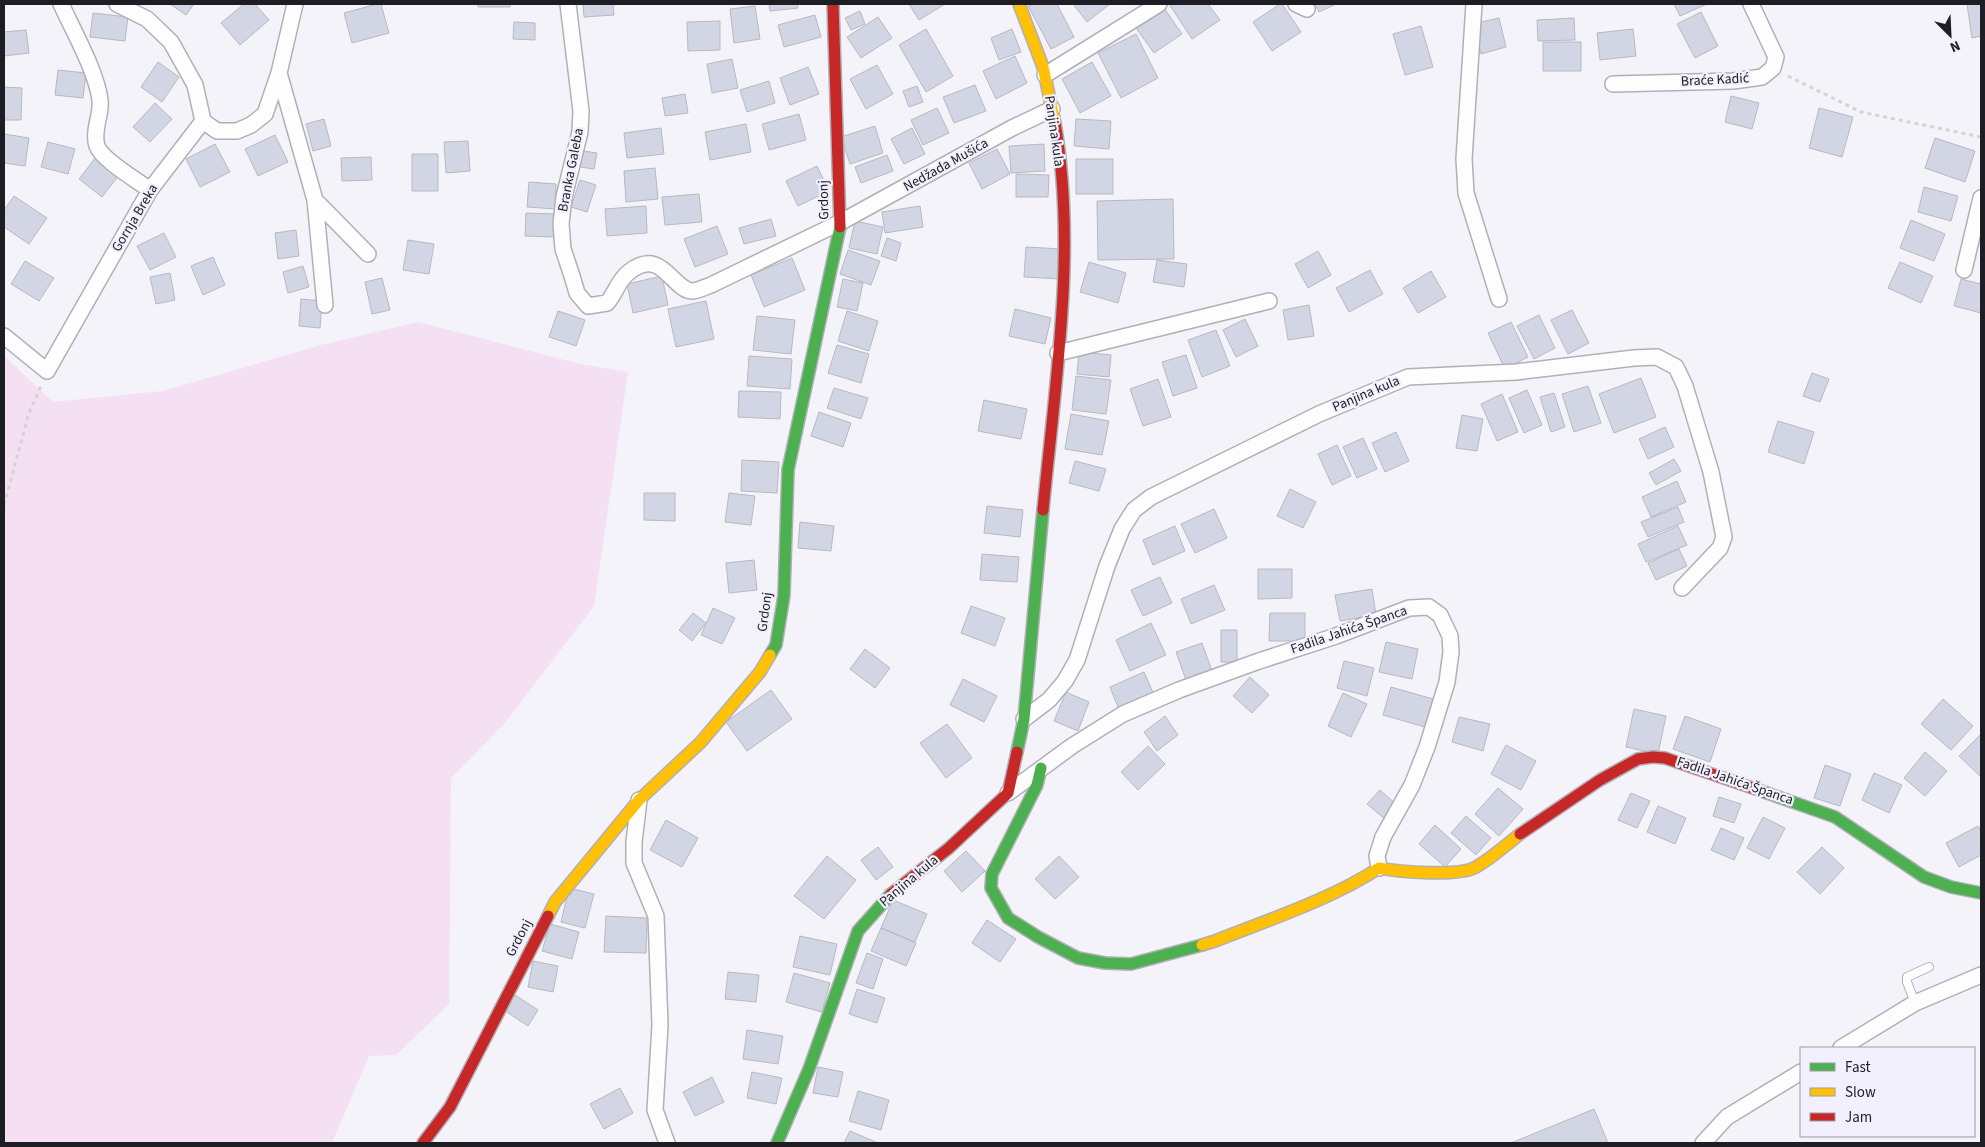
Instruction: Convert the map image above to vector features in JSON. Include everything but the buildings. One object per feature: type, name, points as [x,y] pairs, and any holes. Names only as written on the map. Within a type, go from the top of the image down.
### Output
[{"type":"street","points":[[61,4],[93,75],[100,101],[96,137],[97,146],[106,158],[150,190]]},
{"type":"street","points":[[117,4],[147,19],[172,42],[195,85],[203,121],[217,131],[238,131],[252,125],[265,114],[279,73],[295,4]]},
{"type":"street","name":"Branka Galeba","points":[[568,4],[581,112],[580,132],[564,197],[561,224],[563,249],[577,293],[588,306],[607,303],[627,273],[638,266],[649,264],[657,266],[668,272],[683,287],[692,291],[710,285],[841,222]]},
{"type":"street","name":"Grdonj","points":[[423,1143],[450,1107],[555,902],[640,800],[701,742],[760,672],[776,645],[784,595],[788,470],[841,222],[833,4]]},
{"type":"street","name":"Panjina kula","points":[[777,1143],[810,1069],[858,931],[895,890],[949,848],[1008,793],[1024,718],[1063,292],[1064,229],[1060,166],[1052,109],[1045,75],[1020,4]]},
{"type":"street","points":[[1045,75],[1159,4]]},
{"type":"street","points":[[1474,4],[1464,159],[1466,193],[1499,299]]},
{"type":"street","points":[[1751,4],[1776,57],[1773,68]]},
{"type":"street","name":"Braće Kadić","points":[[1613,84],[1733,81],[1762,77],[1773,68]]},
{"type":"street","points":[[279,73],[314,200],[325,305]]},
{"type":"street","name":"Nedžada Mušića","points":[[841,222],[1012,128],[1052,109]]},
{"type":"street","name":"Gornja Breka","points":[[47,371],[150,190],[203,121]]},
{"type":"street","points":[[1964,270],[1981,198]]},
{"type":"street","points":[[314,200],[368,254]]},
{"type":"street","points":[[1058,353],[1269,301]]},
{"type":"street","points":[[4,336],[47,371]]},
{"type":"street","name":"Panjina kula","points":[[1024,718],[1049,700],[1065,681],[1077,660],[1107,566],[1122,529],[1134,510],[1151,497],[1310,418],[1408,377],[1516,372],[1657,356],[1676,367],[1685,386],[1712,472],[1724,537],[1720,548],[1682,588]]},
{"type":"street","name":"Fadila Jahića Španca","points":[[1008,793],[1041,768],[1123,714],[1179,690],[1336,636],[1409,608],[1429,607],[1440,615],[1450,636],[1451,652],[1447,682],[1427,747],[1412,785],[1384,838],[1377,856],[1380,868],[1395,871],[1441,872],[1476,868],[1530,827],[1600,780],[1638,759],[1653,756],[1665,758],[1836,817],[1924,877],[1951,887],[1981,893]]},
{"type":"street","points":[[1041,768],[1033,794],[992,874],[991,888],[1008,918],[1038,937],[1078,958],[1105,963],[1131,964],[1215,940],[1358,882],[1380,868]]},
{"type":"street","points":[[640,800],[634,842],[634,863],[656,916],[660,1025],[655,1110],[666,1143]]},
{"type":"street","points":[[1843,1047],[1914,1004],[1981,975]]},
{"type":"street","points":[[1703,1143],[1727,1117],[1800,1073]]},
{"type":"lane","points":[[1914,1004],[1907,977],[1929,967]]},
{"type":"path","points":[[1773,68],[1861,112],[1981,137]]},
{"type":"path","points":[[4,505],[29,413],[47,371]]},
{"type":"shaded area","points":[[418,322],[576,363],[628,372],[594,606],[505,723],[451,778],[449,1004],[396,1055],[369,1056],[332,1143],[4,1143],[4,356],[53,402],[163,391],[321,345]]},
{"type":"traffic: fast","points":[[770,655],[776,645],[784,595],[788,470],[840,227]]},
{"type":"traffic: fast","points":[[1017,752],[1024,719],[1043,510]]},
{"type":"traffic: fast","points":[[1041,768],[1037,785],[992,874],[991,888],[1008,918],[1038,937],[1078,958],[1105,963],[1131,964],[1202,945]]},
{"type":"traffic: fast","points":[[1767,793],[1835,817],[1924,877],[1951,887],[1981,893]]},
{"type":"traffic: fast","points":[[777,1143],[809,1069],[858,931],[891,894]]},
{"type":"traffic: slow","points":[[1019,4],[1043,67],[1055,123]]},
{"type":"traffic: slow","points":[[548,916],[555,902],[639,800],[701,742],[760,672],[770,655]]},
{"type":"traffic: slow","points":[[1202,945],[1278,917],[1341,890],[1379,868],[1429,873],[1468,870],[1488,860],[1520,834]]},
{"type":"traffic: jam","points":[[833,4],[840,227]]},
{"type":"traffic: jam","points":[[1043,510],[1058,366],[1064,267],[1061,170],[1055,123]]},
{"type":"traffic: jam","points":[[891,894],[949,848],[1008,793],[1017,752]]},
{"type":"traffic: jam","points":[[1520,834],[1600,780],[1638,759],[1665,758],[1767,793]]},
{"type":"traffic: jam","points":[[423,1143],[450,1107],[548,916]]}]
